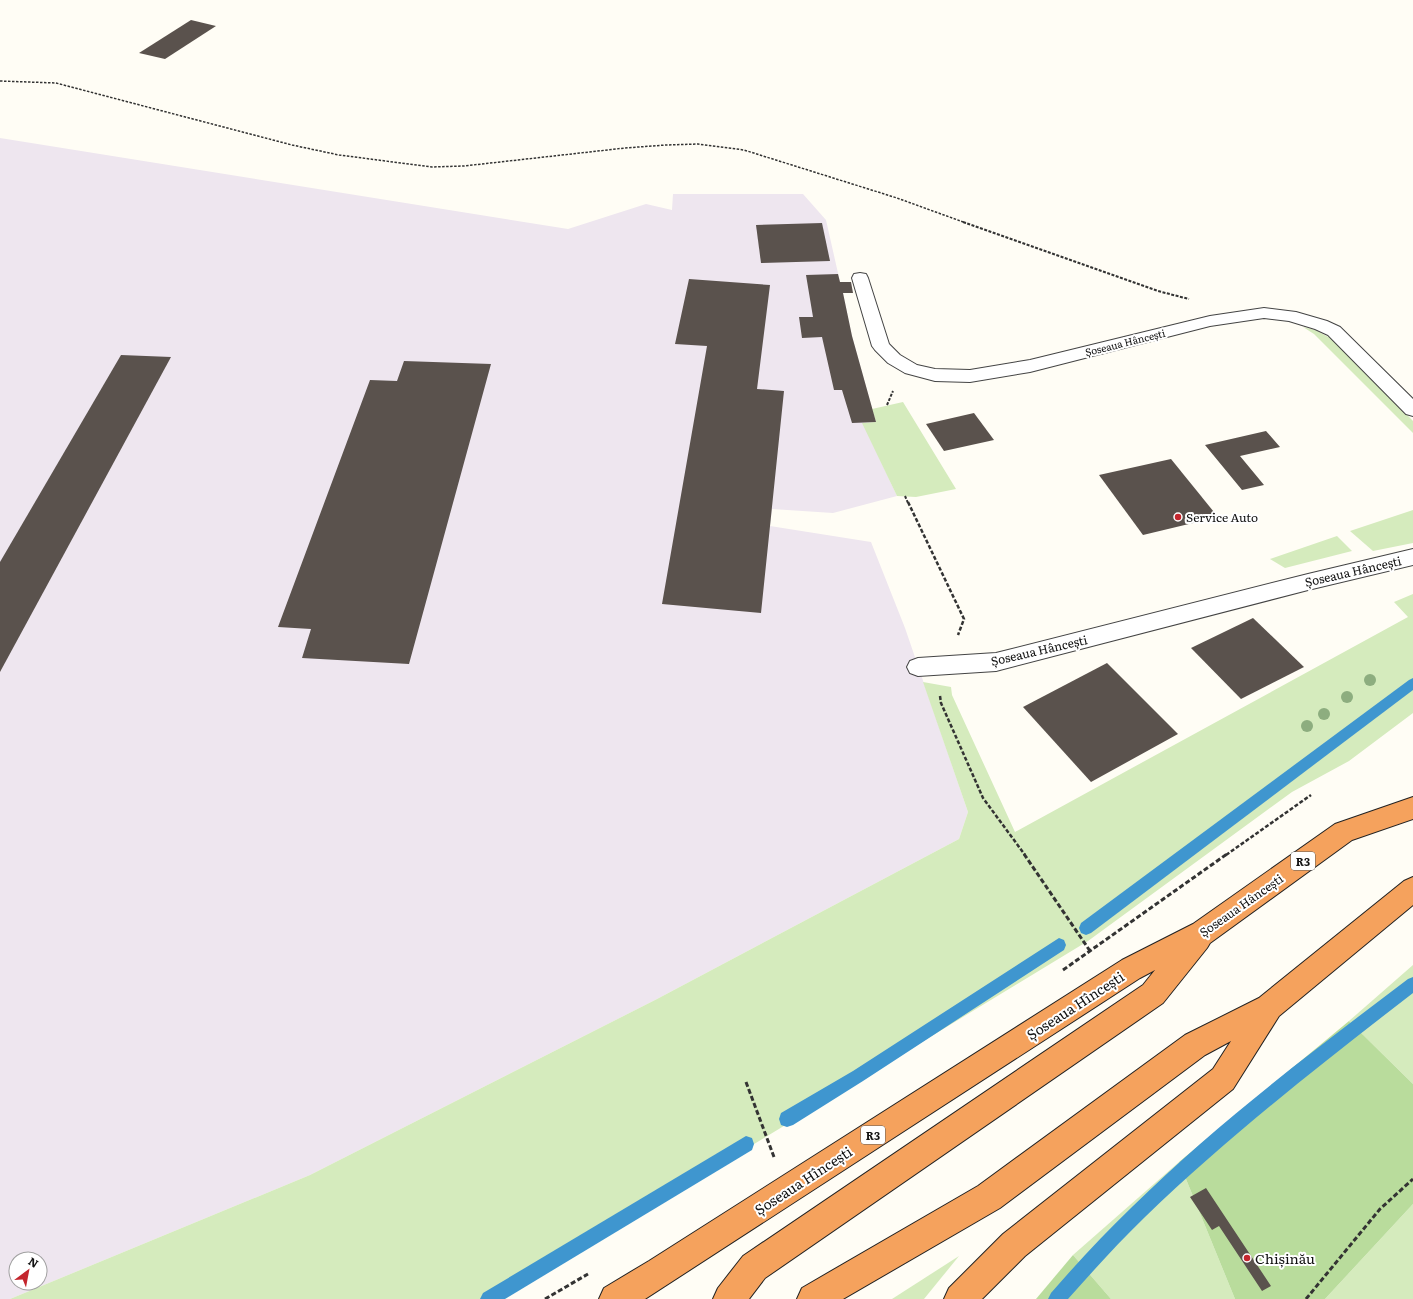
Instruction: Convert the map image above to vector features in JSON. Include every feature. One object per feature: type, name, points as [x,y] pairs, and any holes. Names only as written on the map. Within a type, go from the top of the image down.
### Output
[{"type":"highway","name":"Șoseaua Hâncești","points":[[1131,969],[1202,933],[1344,832],[1413,808]]},
{"type":"highway","points":[[813,1299],[989,1197],[1195,1045],[1269,1007],[1413,889]]},
{"type":"highway","name":"R3","points":[[729,1299],[754,1267],[1152,994],[1202,933]]},
{"type":"highway","name":"Șoseaua Hîncești","points":[[614,1299],[660,1272],[1131,969]]},
{"type":"highway","points":[[960,1299],[1014,1245],[1224,1079],[1269,1007]]},
{"type":"lane","name":"Șoseaua Hâncești","points":[[860,278],[881,346],[894,359],[911,369],[935,374],[970,376],[1030,366],[1210,321],[1264,313],[1290,316],[1321,325],[1334,332],[1352,348],[1413,410]]},
{"type":"lane","name":"Șoseaua Hâncești","points":[[933,666],[996,662],[1308,582],[1413,557]]},
{"type":"path","points":[[0,81],[56,83],[292,145],[339,155],[432,167],[464,166],[625,148],[666,145],[698,144],[744,150],[897,198],[1158,291],[1195,300]]},
{"type":"path","points":[[905,496],[964,619],[933,666],[941,703],[983,798],[1018,845],[1090,952]]},
{"type":"path","points":[[746,1082],[776,1161]]},
{"type":"path","points":[[1306,1299],[1380,1210],[1413,1179]]},
{"type":"shaded area","points":[[0,138],[568,229],[646,204],[672,210],[673,194],[803,194],[826,220],[840,282],[851,282],[853,293],[843,293],[852,336],[876,422],[863,423],[897,496],[833,513],[772,509],[770,526],[871,542],[905,628],[968,812],[959,839],[657,999],[310,1175],[48,1283],[48,1251],[8,1251],[8,1291],[29,1291],[10,1299],[0,1299]]},
{"type":"green space","points":[[1303,327],[1315,330],[1336,341],[1413,421],[1413,433],[1314,334]]},
{"type":"green space","points":[[903,402],[956,489],[916,497],[897,496],[862,423],[876,422],[872,409]]},
{"type":"green space","points":[[1413,510],[1413,543],[1373,551],[1350,531]]},
{"type":"green space","points":[[1337,536],[1352,551],[1285,568],[1270,559]]},
{"type":"green space","points":[[1413,594],[1413,713],[1349,761],[1292,792],[1088,941],[499,1299],[10,1299],[29,1291],[48,1291],[48,1283],[310,1175],[657,999],[959,839],[968,812],[923,682],[951,687],[952,695],[1015,832],[1408,617],[1394,602]]},
{"type":"green space","points":[[1413,965],[1413,1084],[1349,1021]]},
{"type":"green space","points":[[1349,1021],[1413,1084],[1413,1204],[1325,1299],[1235,1299],[1179,1162]]},
{"type":"green space","points":[[1179,1162],[1235,1299],[1111,1299],[1073,1255]]},
{"type":"green space","points":[[1413,1204],[1413,1299],[1325,1299]]},
{"type":"green space","points":[[1073,1255],[1111,1299],[1036,1299]]},
{"type":"green space","points":[[959,1256],[924,1299],[892,1299]]},
{"type":"building","points":[[191,20],[216,26],[165,59],[139,53]]},
{"type":"building","points":[[822,223],[830,261],[761,263],[756,225]]},
{"type":"building","points":[[838,274],[840,282],[851,282],[853,293],[843,293],[852,336],[876,422],[852,423],[842,390],[834,390],[822,337],[802,338],[799,317],[813,317],[806,275]]},
{"type":"building","points":[[689,279],[770,285],[757,389],[784,391],[761,613],[662,604],[707,346],[675,344]]},
{"type":"building","points":[[121,355],[171,357],[0,672],[0,562]]},
{"type":"building","points":[[404,361],[491,364],[409,664],[302,658],[311,629],[278,627],[370,380],[397,381]]},
{"type":"building","points":[[974,413],[994,440],[944,451],[926,424]]},
{"type":"building","points":[[1266,431],[1280,447],[1240,456],[1264,485],[1242,490],[1205,445]]},
{"type":"building","points":[[1171,459],[1218,517],[1143,535],[1099,475]]},
{"type":"building","points":[[1253,618],[1304,667],[1241,699],[1191,648]]},
{"type":"building","points":[[1107,663],[1178,734],[1091,782],[1023,707]]},
{"type":"building","name":"Chișinău","points":[[1206,1188],[1271,1286],[1262,1291],[1219,1226],[1212,1230],[1190,1197]]},
{"type":"waterway","points":[[1086,928],[1413,683]]},
{"type":"waterway","points":[[787,1119],[858,1076],[1059,945]]},
{"type":"waterway","points":[[1057,1299],[1096,1254],[1138,1212],[1226,1132],[1272,1094],[1413,984]]},
{"type":"waterway","points":[[489,1299],[746,1144]]},
{"type":"place","name":"Service Auto","points":[[1178,517]]},
{"type":"place","name":"Chișinău","points":[[1247,1258]]}]
